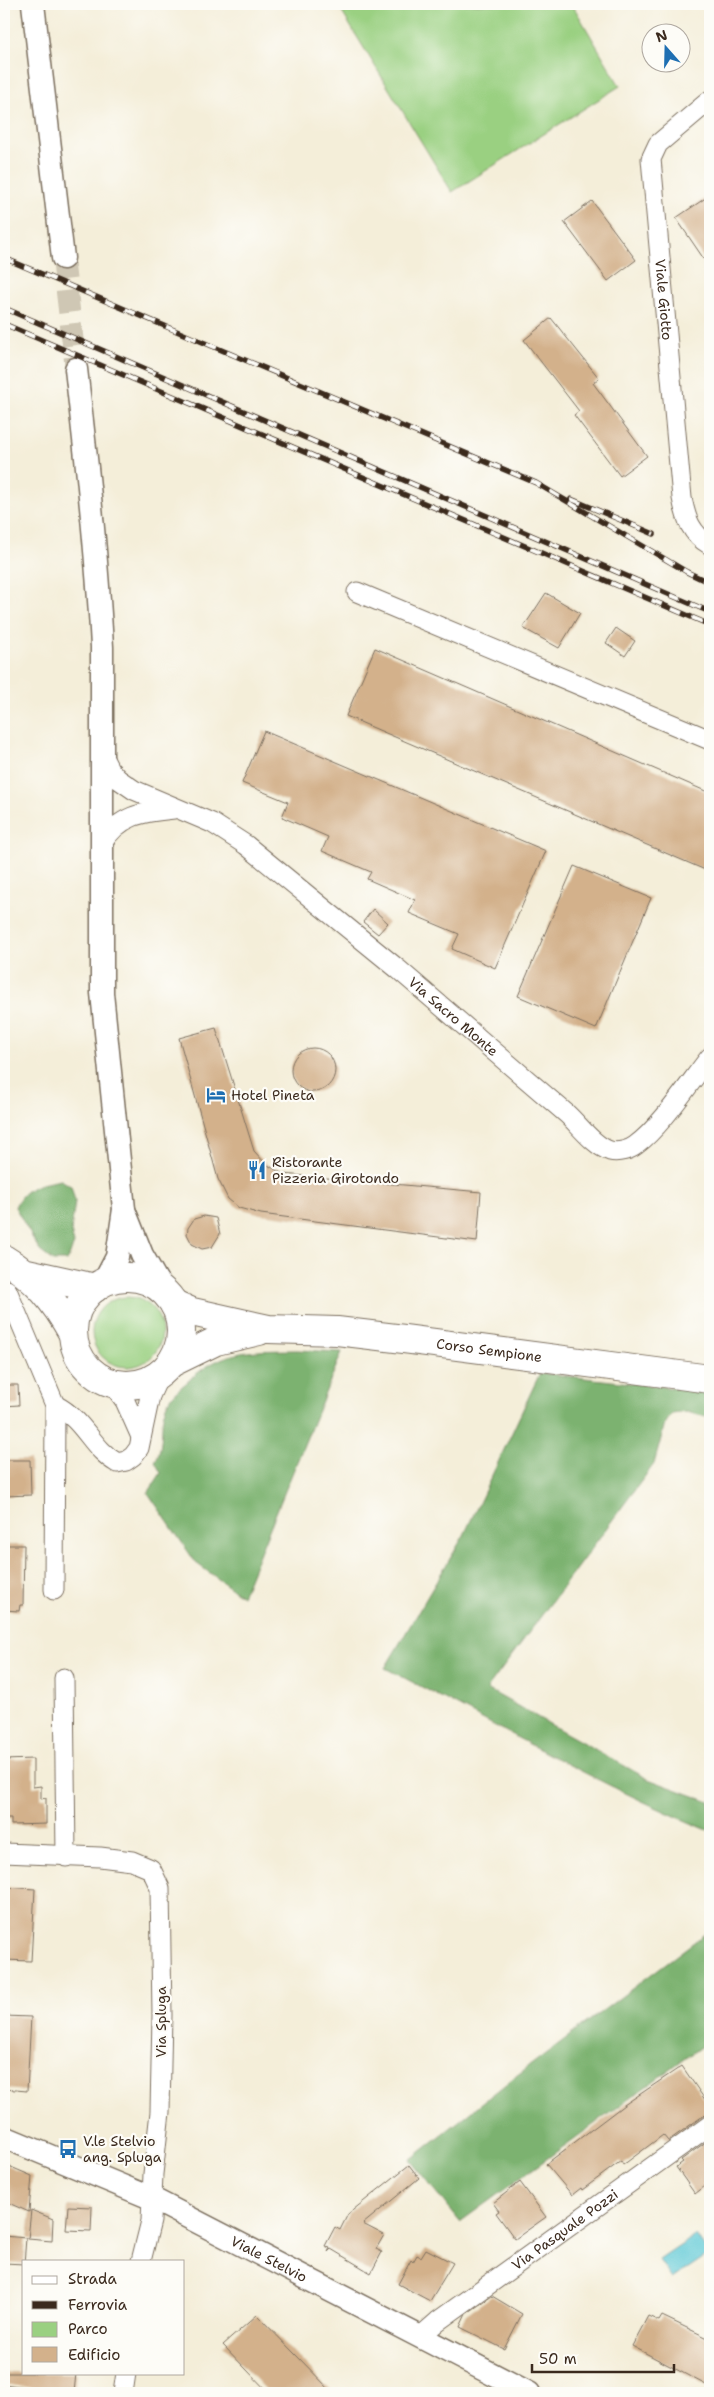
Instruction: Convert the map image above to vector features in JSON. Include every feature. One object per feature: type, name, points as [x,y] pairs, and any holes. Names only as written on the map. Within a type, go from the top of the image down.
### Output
[{"type":"main road","points":[[4,1259],[17,1282],[61,1312],[73,1334]]},
{"type":"main road","points":[[17,1282],[99,1285],[114,1279],[131,1277],[147,1281],[168,1297],[180,1318],[181,1334],[178,1349],[165,1369],[147,1381],[133,1385],[112,1383],[92,1372],[82,1362],[75,1348],[74,1320],[78,1308],[99,1285]]},
{"type":"main road","name":"Corso Sempione","points":[[168,1297],[218,1318],[268,1329],[337,1331],[710,1379]]},
{"type":"main road","name":"Corso Sempione","points":[[165,1369],[216,1341],[268,1329]]},
{"type":"street","points":[[33,4],[63,258]]},
{"type":"street","name":"Viale Giotto","points":[[710,100],[658,144],[651,159],[682,498],[689,524],[698,536],[710,545]]},
{"type":"street","points":[[76,369],[89,476],[102,647],[102,993],[124,1209],[116,1257],[99,1285]]},
{"type":"street","points":[[357,592],[710,740]]},
{"type":"street","name":"Via Sacro Monte","points":[[102,753],[110,769],[118,779],[134,790],[175,809],[212,823],[246,846],[398,969],[567,1114],[591,1138],[610,1151],[621,1152],[635,1147],[650,1132],[710,1057]]},
{"type":"street","name":"Via Sacro Monte","points":[[101,845],[109,832],[121,822],[152,811],[175,809]]},
{"type":"street","points":[[124,1209],[142,1255],[168,1297]]},
{"type":"street","points":[[17,1282],[54,1405],[54,1590]]},
{"type":"street","points":[[54,1405],[73,1416],[107,1457],[118,1463],[126,1461],[139,1448],[150,1396],[165,1369]]},
{"type":"street","points":[[112,1383],[125,1401],[141,1437]]},
{"type":"street","points":[[64,1678],[66,1857]]},
{"type":"street","name":"Via Spluga","points":[[4,1853],[100,1857],[132,1861],[150,1869],[160,1888],[162,2015],[160,2112],[151,2198],[151,2221],[141,2260]]},
{"type":"street","name":"Via Pasquale Pozzi","points":[[420,2336],[710,2124]]},
{"type":"street","name":"Viale Stelvio","points":[[4,2137],[151,2198],[529,2393]]},
{"type":"street","points":[[123,2393],[126,2374]]},
{"type":"green space","points":[[337,4],[572,4],[620,86],[452,192]]},
{"type":"green space","points":[[61,1180],[71,1186],[75,1201],[71,1231],[74,1244],[67,1261],[53,1261],[40,1251],[15,1207],[23,1194],[28,1190]]},
{"type":"green space","points":[[127,1297],[140,1300],[152,1307],[159,1319],[162,1332],[159,1345],[152,1357],[140,1364],[127,1367],[114,1364],[102,1357],[95,1345],[92,1332],[95,1319],[102,1307],[114,1300]]},
{"type":"green space","points":[[297,1350],[342,1352],[242,1596],[196,1563],[148,1493],[161,1473],[155,1462],[161,1441],[162,1420],[168,1402],[174,1393],[212,1363],[237,1354]]},
{"type":"green space","points":[[540,1373],[710,1392],[710,1418],[687,1412],[672,1414],[665,1424],[654,1464],[487,1689],[648,1779],[710,1802],[710,1831],[586,1774],[385,1668],[464,1535]]},
{"type":"green space","points":[[710,1930],[710,2040],[460,2222],[410,2160],[512,2079]]},
{"type":"water","points":[[696,2235],[709,2254],[672,2279],[659,2260]]},
{"type":"building","points":[[710,195],[710,268],[676,218]]},
{"type":"building","points":[[592,201],[636,260],[608,281],[564,222]]},
{"type":"building","points":[[551,318],[599,378],[593,383],[647,456],[620,476],[574,415],[579,411],[524,340]]},
{"type":"building","points":[[546,593],[580,613],[559,648],[523,628]]},
{"type":"building","points":[[616,628],[635,641],[625,656],[606,643]]},
{"type":"building","points":[[375,648],[710,793],[710,872],[346,716]]},
{"type":"building","points":[[264,731],[546,851],[495,968],[452,949],[459,934],[409,913],[415,900],[367,879],[371,872],[322,851],[328,837],[282,817],[288,802],[242,783]]},
{"type":"building","points":[[574,866],[651,898],[596,1029],[518,996]]},
{"type":"building","points":[[373,909],[388,923],[378,934],[363,922]]},
{"type":"building","name":"Hotel Pineta","points":[[216,1028],[254,1151],[266,1164],[283,1174],[481,1192],[477,1242],[261,1214],[239,1208],[228,1199],[218,1179],[179,1038]]},
{"type":"building","name":"Hotel Pineta","points":[[317,1048],[329,1054],[334,1061],[334,1079],[329,1086],[322,1091],[309,1092],[301,1089],[294,1082],[291,1066],[294,1058],[301,1051]]},
{"type":"building","points":[[204,1216],[216,1218],[220,1234],[212,1247],[202,1249],[192,1244],[187,1234],[188,1228],[194,1219]]},
{"type":"building","points":[[4,1385],[18,1385],[19,1405],[4,1406]]},
{"type":"building","points":[[4,1460],[30,1460],[31,1495],[4,1496]]},
{"type":"building","points":[[4,1545],[24,1545],[23,1605],[20,1605],[19,1611],[4,1610]]},
{"type":"building","points":[[33,1759],[33,1787],[41,1786],[41,1799],[46,1798],[46,1824],[11,1825],[11,1818],[4,1818],[4,1760]]},
{"type":"building","points":[[4,1887],[35,1889],[31,1961],[4,1960]]},
{"type":"building","points":[[4,2016],[31,2017],[27,2091],[4,2089]]},
{"type":"building","points":[[682,2066],[710,2107],[710,2114],[703,2116],[668,2141],[663,2135],[623,2165],[621,2161],[582,2190],[581,2188],[572,2195],[546,2164],[624,2105]]},
{"type":"building","points":[[710,2139],[710,2182],[695,2194],[676,2167],[683,2162],[681,2160]]},
{"type":"building","points":[[4,2164],[32,2176],[29,2212],[4,2201]]},
{"type":"building","points":[[409,2165],[419,2178],[363,2224],[384,2235],[376,2249],[382,2252],[371,2273],[331,2249],[328,2252],[330,2248],[325,2246],[335,2227],[340,2230],[348,2214]]},
{"type":"building","points":[[520,2182],[546,2217],[515,2239],[496,2213],[499,2211],[493,2203]]},
{"type":"building","points":[[68,2206],[92,2207],[91,2231],[66,2230]]},
{"type":"building","points":[[31,2210],[53,2219],[52,2241],[28,2239]]},
{"type":"building","points":[[4,2236],[26,2238],[24,2260],[22,2260],[22,2264],[4,2263]]},
{"type":"building","points":[[426,2249],[453,2263],[430,2301],[398,2284],[411,2260],[413,2262],[417,2255],[421,2257]]},
{"type":"building","points":[[492,2296],[522,2314],[504,2349],[460,2327],[466,2314]]},
{"type":"building","points":[[257,2315],[333,2393],[269,2393],[223,2345]]},
{"type":"building","points":[[648,2316],[659,2321],[662,2316],[710,2339],[710,2377],[706,2385],[632,2346]]},
{"type":"building","points":[[4,2373],[76,2374],[74,2393],[47,2393],[47,2390],[4,2384]]},
{"type":"tunnel","points":[[63,258],[76,369]]},
{"type":"railway","points":[[4,258],[536,483],[687,572],[710,583]]},
{"type":"railway","points":[[4,308],[710,612]]},
{"type":"railway","points":[[4,324],[710,625]]},
{"type":"railway","points":[[571,499],[654,534]]},
{"type":"place","name":"Hotel Pineta","points":[[216,1095]]},
{"type":"place","name":"Ristorante Pizzeria Girotondo","points":[[257,1170]]},
{"type":"place","name":"V.le Stelvio ang. Spluga","points":[[68,2149]]}]
